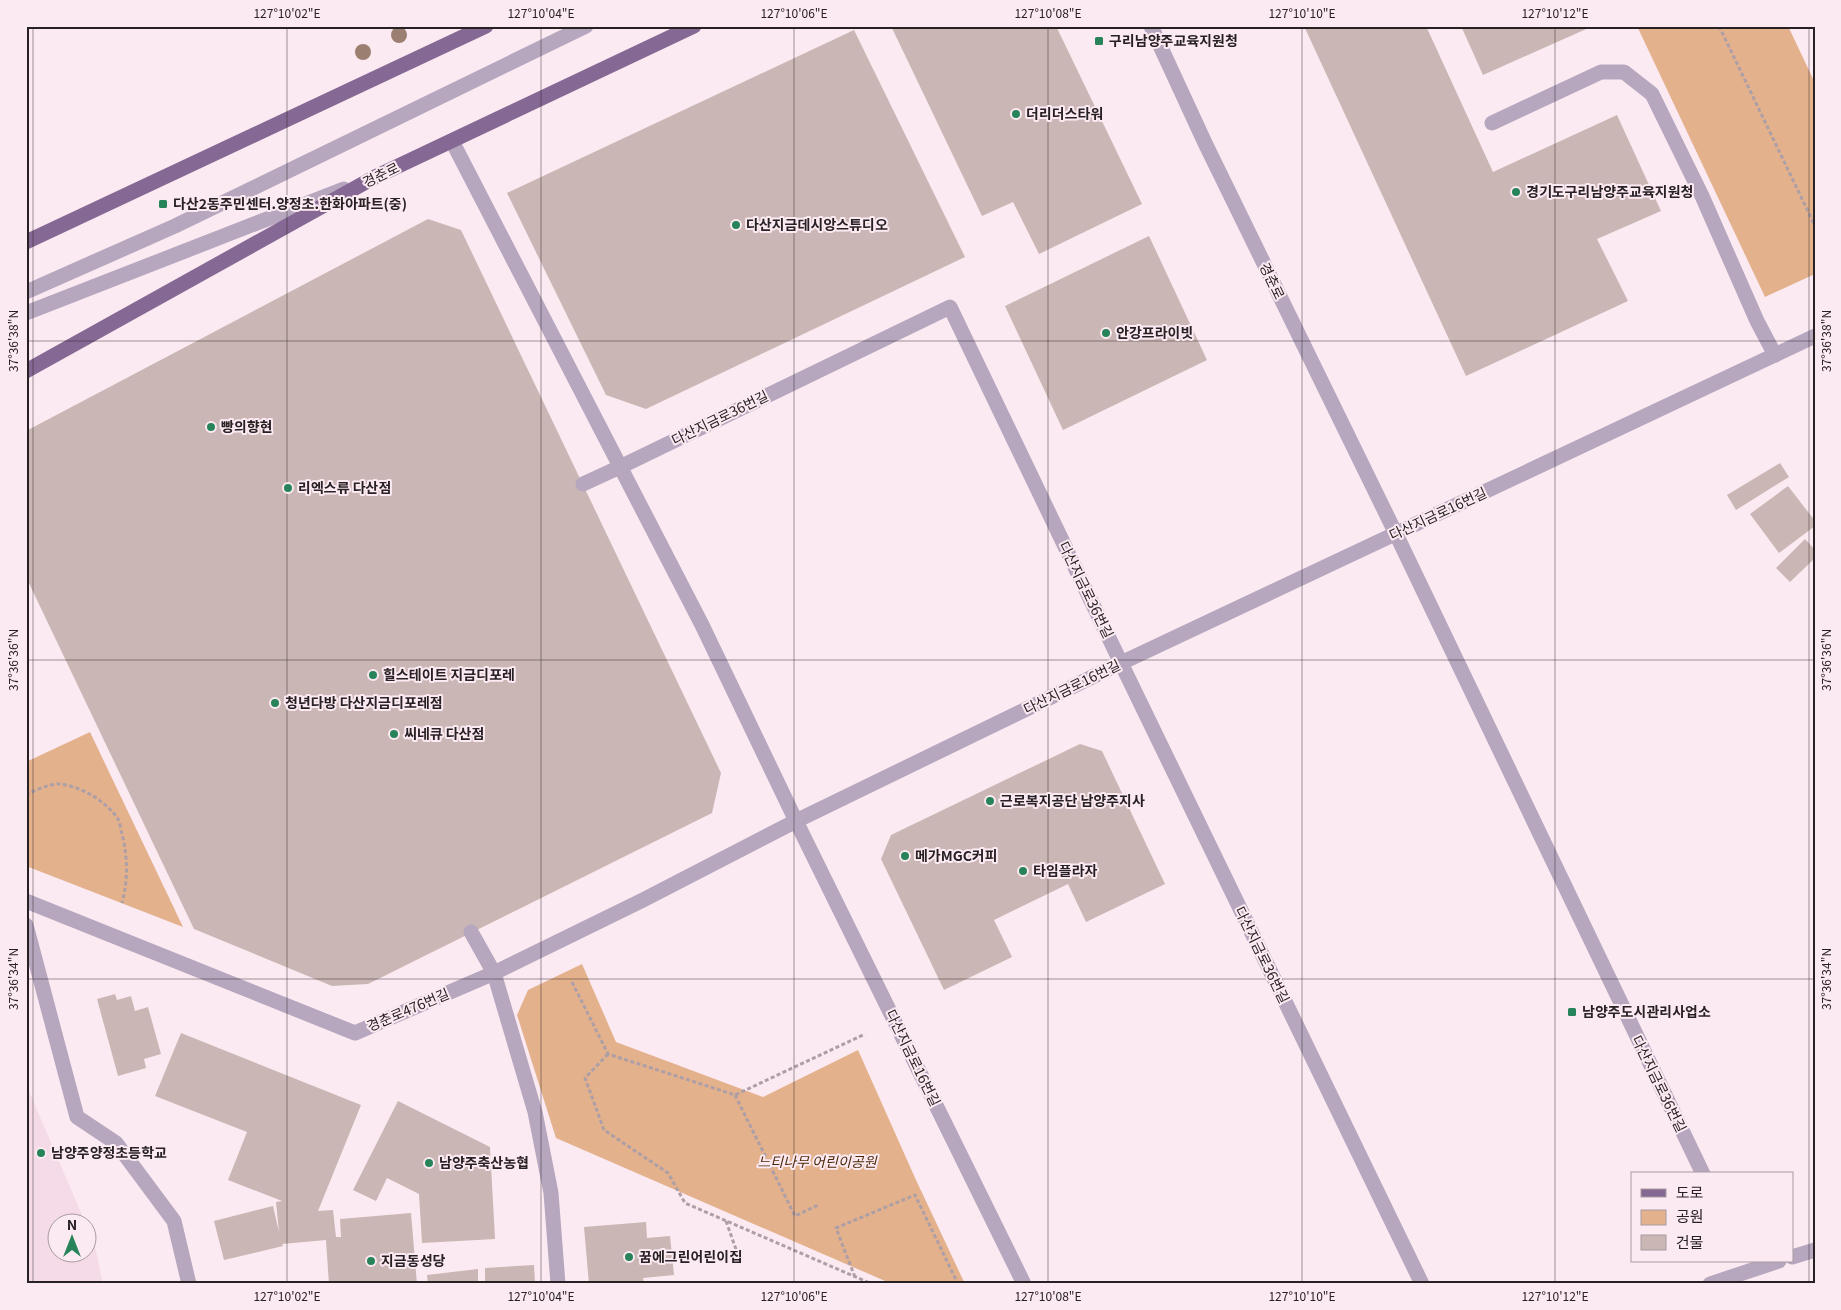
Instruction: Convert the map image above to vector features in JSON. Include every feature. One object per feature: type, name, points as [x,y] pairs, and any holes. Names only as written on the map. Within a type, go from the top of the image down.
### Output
[{"type":"main road","points":[[26,242],[486,26]]},
{"type":"main road","name":"경춘로","points":[[26,371],[375,177],[694,26]]},
{"type":"street","points":[[26,292],[175,226],[586,26]]},
{"type":"street","name":"경춘로","points":[[1152,26],[1210,152],[1396,534]]},
{"type":"street","points":[[1492,123],[1601,72],[1624,72],[1652,94],[1702,196],[1757,321],[1775,355]]},
{"type":"street","points":[[452,141],[702,625],[796,821]]},
{"type":"street","points":[[26,313],[375,177]]},
{"type":"street","name":"다산지금로36번길","points":[[620,466],[950,307],[1422,1284]]},
{"type":"street","name":"다산지금로16번길","points":[[1024,1284],[796,821],[1121,664],[1815,336]]},
{"type":"street","points":[[583,484],[620,466]]},
{"type":"street","name":"다산지금로36번길","points":[[1396,534],[1701,1172]]},
{"type":"street","name":"경춘로476번길","points":[[26,901],[355,1033],[494,973],[644,900],[796,821]]},
{"type":"street","points":[[26,925],[77,1117],[116,1143],[174,1221],[189,1284]]},
{"type":"street","points":[[471,932],[494,973],[535,1112],[551,1193],[558,1284]]},
{"type":"street","points":[[1794,1256],[1815,1250]]},
{"type":"street","points":[[1710,1284],[1776,1262]]},
{"type":"path","points":[[1719,26],[1815,226]]},
{"type":"path","points":[[26,795],[58,784],[78,789],[102,802],[118,820],[127,863],[126,886],[122,903]]},
{"type":"path","points":[[572,982],[608,1054],[735,1094],[865,1034]]},
{"type":"path","points":[[608,1054],[584,1078],[604,1130],[668,1173],[685,1203],[872,1284]]},
{"type":"path","points":[[735,1094],[795,1216],[818,1205]]},
{"type":"path","points":[[855,1276],[836,1228],[915,1195],[958,1284]]},
{"type":"path","points":[[726,1221],[738,1255]]},
{"type":"shaded area","name":"남양주양정초등학교","points":[[26,1084],[81,1212],[48,1212],[48,1262],[98,1261],[103,1284],[26,1284]]},
{"type":"green space","points":[[1637,26],[1788,26],[1815,83],[1815,274],[1765,297]]},
{"type":"green space","points":[[90,732],[183,927],[26,866],[26,762]]},
{"type":"green space","name":"느티나무 어린이공원","points":[[582,964],[616,1042],[763,1097],[858,1050],[965,1284],[892,1284],[556,1138],[517,1015],[528,990]]},
{"type":"building","name":"더리더스타워","points":[[891,26],[1056,26],[1142,204],[1039,254],[1013,202],[982,216]]},
{"type":"building","name":"경기도구리남양주교육지원청","points":[[1304,26],[1426,26],[1493,172],[1617,115],[1661,211],[1597,239],[1628,301],[1466,376]]},
{"type":"building","points":[[1461,26],[1593,26],[1483,75]]},
{"type":"building","name":"다산지금데시앙스튜디오","points":[[854,30],[965,257],[646,409],[606,395],[507,193]]},
{"type":"building","name":"힐스테이트 지금디포레","points":[[428,219],[461,230],[721,773],[712,813],[368,984],[332,986],[194,929],[26,577],[26,431]]},
{"type":"building","name":"안강프라이빗","points":[[1149,236],[1207,360],[1063,430],[1005,306]]},
{"type":"building","points":[[1780,463],[1789,477],[1736,510],[1727,495]]},
{"type":"building","points":[[1788,486],[1815,521],[1815,526],[1779,553],[1750,514]]},
{"type":"building","points":[[1805,539],[1815,550],[1815,558],[1790,582],[1776,568]]},
{"type":"building","name":"타임플라자","points":[[1080,744],[1102,751],[1165,884],[1086,922],[1068,884],[994,920],[1012,957],[944,990],[881,859],[891,835]]},
{"type":"building","points":[[115,994],[117,1000],[131,996],[135,1011],[148,1007],[161,1054],[144,1059],[146,1068],[118,1076],[97,999]]},
{"type":"building","points":[[181,1033],[361,1105],[318,1211],[333,1210],[336,1237],[341,1237],[340,1219],[411,1213],[417,1284],[329,1284],[326,1240],[282,1244],[283,1246],[224,1260],[214,1221],[273,1206],[279,1232],[276,1202],[282,1201],[228,1180],[247,1132],[155,1096]]},
{"type":"building","name":"남양주축산농협","points":[[398,1101],[490,1147],[495,1239],[422,1243],[419,1194],[387,1178],[376,1201],[353,1190]]},
{"type":"building","name":"꿈에그린어린이집","points":[[646,1222],[647,1238],[670,1236],[674,1275],[643,1278],[644,1284],[589,1284],[584,1227]]},
{"type":"building","points":[[534,1265],[535,1284],[485,1284],[485,1268]]},
{"type":"building","points":[[478,1269],[478,1284],[428,1284],[427,1275]]},
{"type":"place","name":"구리남양주교육지원청","points":[[1099,41]]},
{"type":"place","name":"더리더스타워","points":[[1016,114]]},
{"type":"place","name":"경기도구리남양주교육지원청","points":[[1516,192]]},
{"type":"place","name":"다산2동주민센터.양정초.한화아파트(중)","points":[[163,204]]},
{"type":"place","name":"다산지금데시앙스튜디오","points":[[736,225]]},
{"type":"place","name":"안강프라이빗","points":[[1106,333]]},
{"type":"place","name":"빵의향현","points":[[211,427]]},
{"type":"place","name":"리엑스류 다산점","points":[[288,488]]},
{"type":"place","name":"힐스테이트 지금디포레","points":[[373,675]]},
{"type":"place","name":"청년다방 다산지금디포레점","points":[[275,703]]},
{"type":"place","name":"씨네큐 다산점","points":[[394,734]]},
{"type":"place","name":"근로복지공단 남양주지사","points":[[990,801]]},
{"type":"place","name":"메가MGC커피","points":[[905,856]]},
{"type":"place","name":"타임플라자","points":[[1023,871]]},
{"type":"place","name":"남양주도시관리사업소","points":[[1572,1012]]},
{"type":"place","name":"남양주양정초등학교","points":[[41,1153]]},
{"type":"place","name":"남양주축산농협","points":[[429,1163]]},
{"type":"place","name":"꿈에그린어린이집","points":[[629,1257]]},
{"type":"place","name":"지금동성당","points":[[371,1261]]}]
